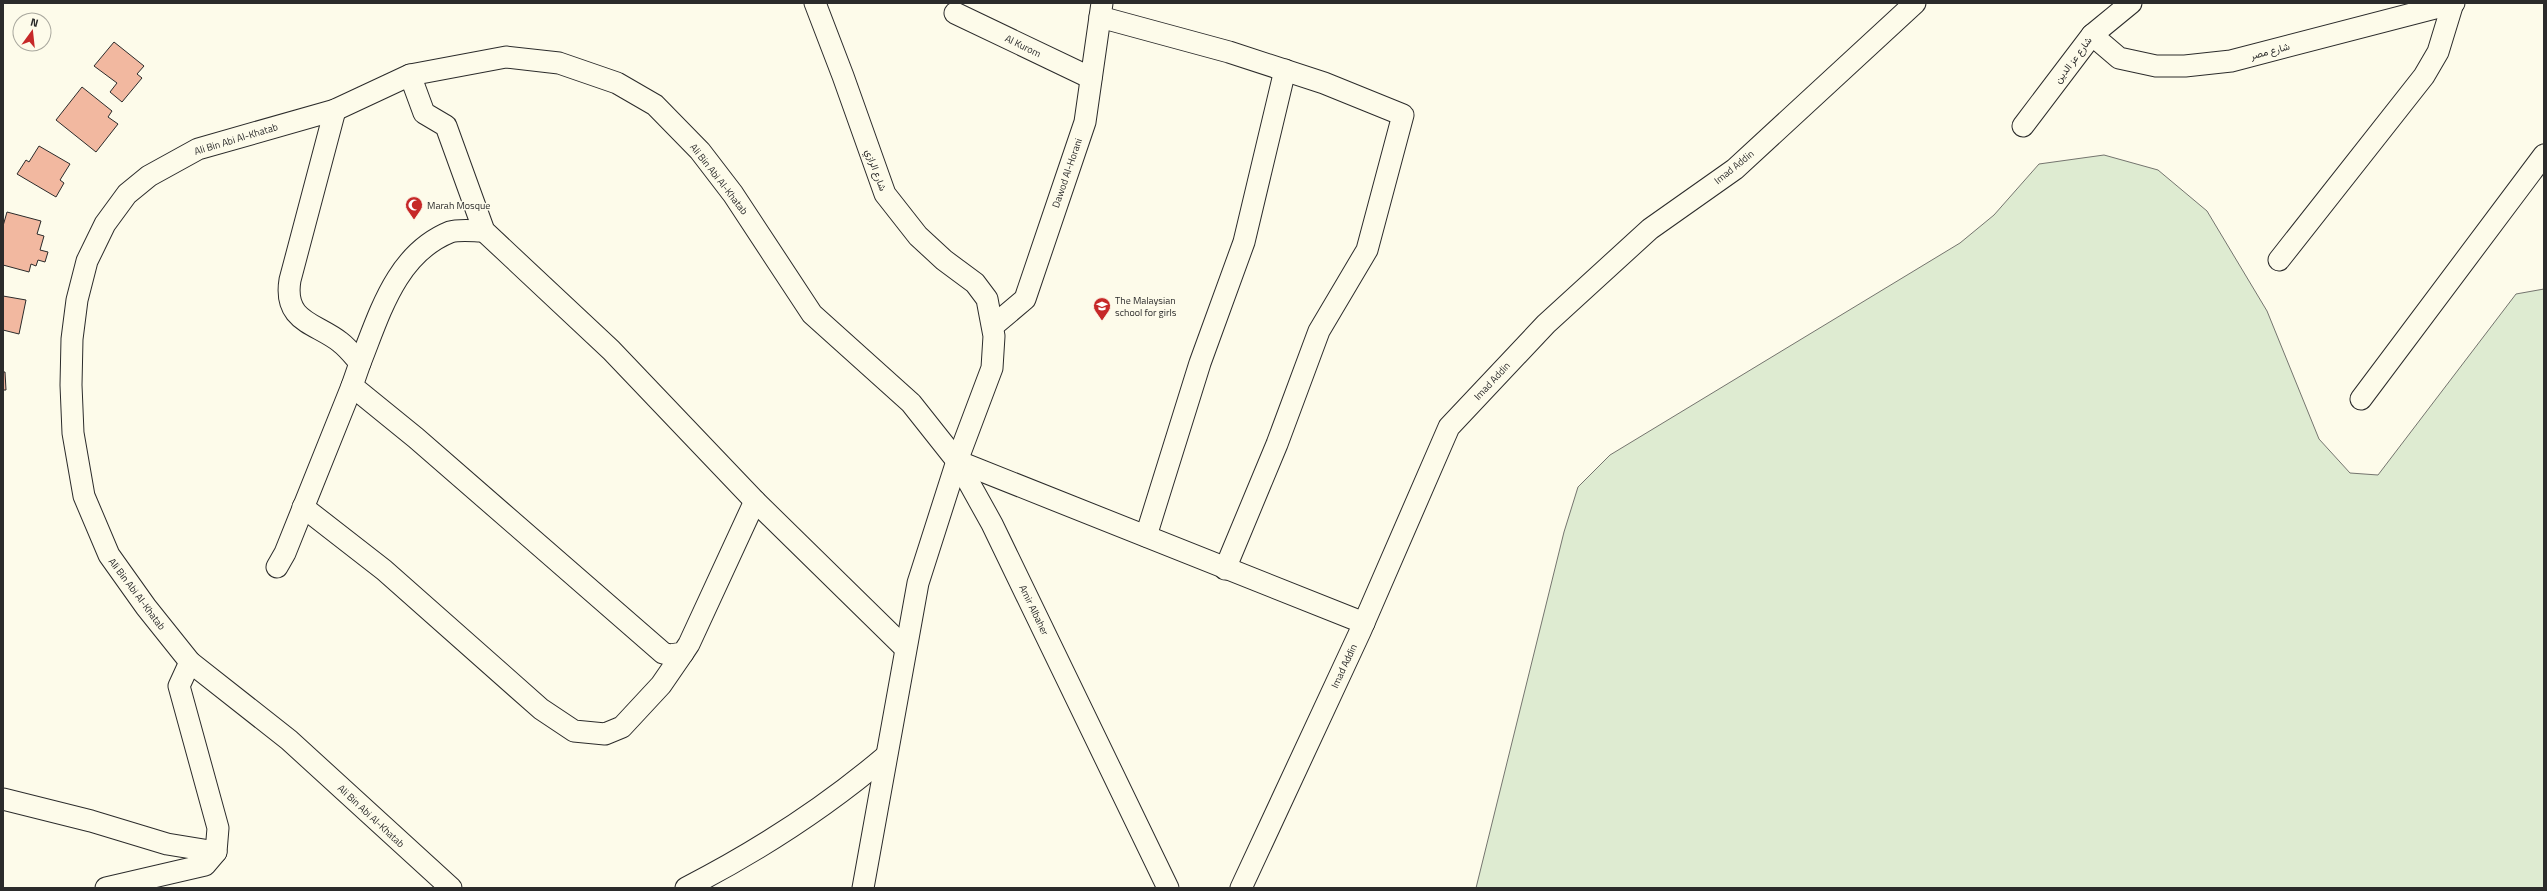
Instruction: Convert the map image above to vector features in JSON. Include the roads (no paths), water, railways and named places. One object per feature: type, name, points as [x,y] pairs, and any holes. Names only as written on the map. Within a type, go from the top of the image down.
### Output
[{"type":"street","name":"شارع الرازي","points":[[815,3],[885,194],[918,236],[982,290],[987,299],[993,326]]},
{"type":"street","name":"Imad Addin","points":[[1241,888],[1364,623],[1449,427],[1546,324],[1644,235],[1735,169],[1915,3]]},
{"type":"street","name":"شارع عز الدين","points":[[2023,126],[2092,35],[2131,3]]},
{"type":"street","points":[[2279,260],[2424,76],[2438,52],[2453,3]]},
{"type":"street","name":"شارع مصر","points":[[2092,35],[2119,58],[2156,66],[2184,66],[2231,61],[2453,3]]},
{"type":"street","name":"Dawod Al-Horani","points":[[993,326],[1022,304],[1026,297],[1085,122],[1101,10]]},
{"type":"street","points":[[1101,10],[1324,83],[1403,114],[1367,250],[1319,331],[1277,444],[1225,569]]},
{"type":"street","name":"Al Kurom","points":[[955,13],[1091,78]]},
{"type":"street","name":"Ali Bin Abi Al-Khatab","points":[[451,888],[289,740],[190,662],[146,607],[109,556],[84,496],[73,433],[71,385],[72,339],[77,300],[85,267],[105,224],[127,194],[149,176],[198,149],[335,110],[410,75],[506,57],[559,63],[617,83],[654,105],[700,151],[733,194],[812,314],[911,403],[958,461]]},
{"type":"street","points":[[1146,536],[1200,363],[1244,242],[1285,70]]},
{"type":"street","points":[[410,75],[424,113],[446,126],[484,231],[611,350],[756,501],[905,648]]},
{"type":"street","points":[[335,110],[290,280],[289,293],[293,307],[301,319],[340,342],[360,363]]},
{"type":"street","points":[[2362,399],[2544,155]]},
{"type":"street","points":[[277,566],[303,507],[392,285],[419,249],[452,232],[484,231]]},
{"type":"street","points":[[863,888],[905,648],[918,583],[935,525],[990,378],[994,352],[993,326]]},
{"type":"street","points":[[352,386],[416,438],[659,650],[670,655],[682,653]]},
{"type":"street","points":[[958,461],[1225,569],[1364,623]]},
{"type":"street","name":"Amir Albaher","points":[[958,461],[992,524],[1168,888]]},
{"type":"street","points":[[303,507],[384,570],[541,709],[574,731],[605,734],[622,727],[661,685],[689,644],[756,501]]},
{"type":"street","points":[[106,888],[205,865],[216,852],[218,828],[179,686],[190,662]]},
{"type":"street","points":[[686,888],[723,869],[849,787],[886,756]]},
{"type":"street","points":[[3,799],[91,821],[167,844],[216,852]]},
{"type":"place","name":"Marah Mosque","points":[[414,220]]},
{"type":"place","name":"The Malaysian school for girls","points":[[1102,321]]}]
